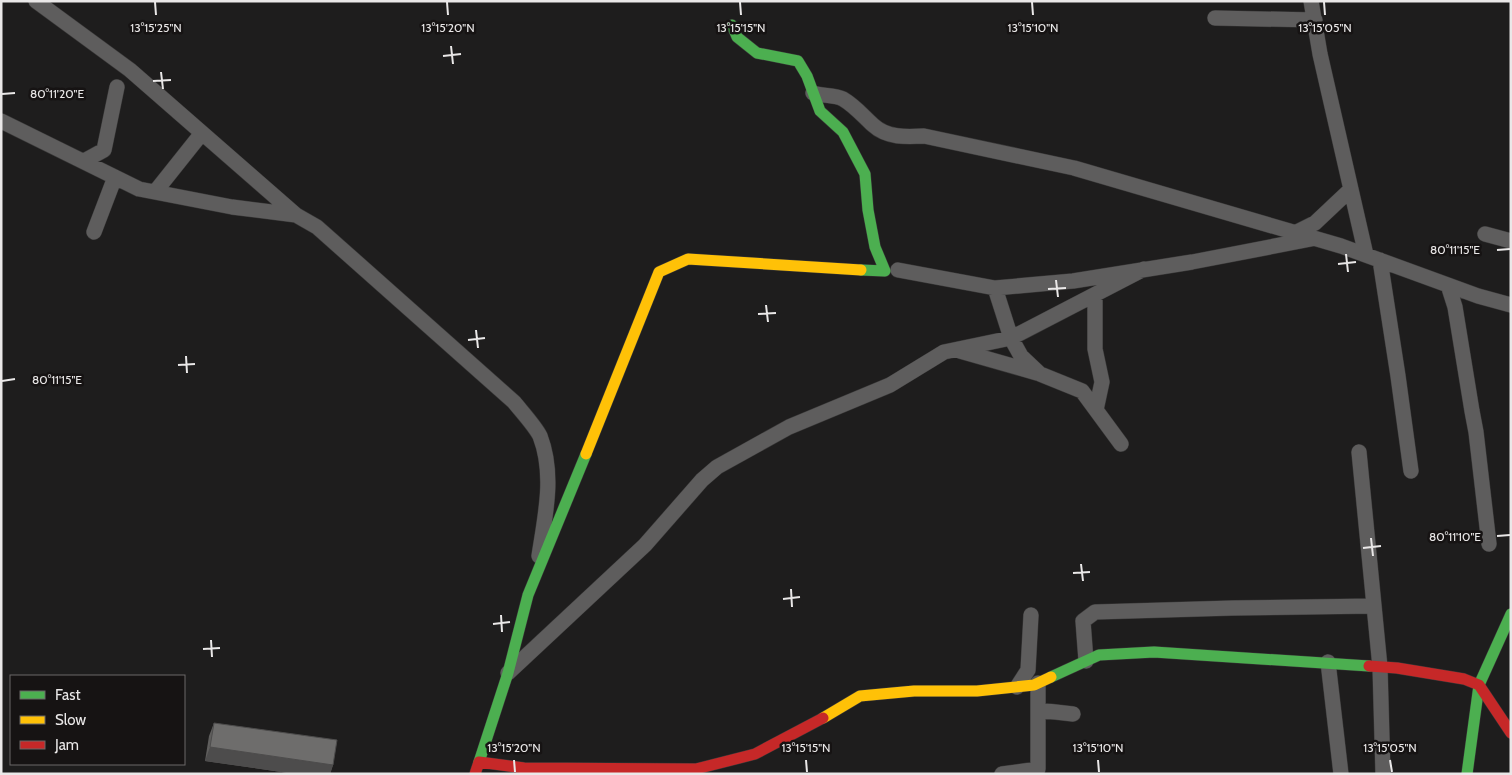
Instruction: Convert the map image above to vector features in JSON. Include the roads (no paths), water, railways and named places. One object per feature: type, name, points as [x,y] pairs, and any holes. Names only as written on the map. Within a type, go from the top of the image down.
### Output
[{"type":"street","points":[[36,1],[130,70],[296,215],[317,227],[514,402],[539,435],[547,464],[548,494],[536,575]]},
{"type":"street","points":[[1311,1],[1320,54],[1350,190],[1373,258],[1398,376],[1411,471]]},
{"type":"street","points":[[1215,18],[1314,20]]},
{"type":"street","points":[[475,774],[508,673],[528,595],[659,272],[688,258],[885,271],[875,247],[868,210],[865,174],[843,132],[820,111],[807,76],[798,61],[757,53],[737,37],[732,25]]},
{"type":"street","points":[[84,161],[104,150],[117,87]]},
{"type":"street","points":[[813,93],[842,98],[861,112],[874,126],[887,134],[901,137],[924,136],[1074,168],[1315,238],[1478,296],[1511,305]]},
{"type":"street","points":[[1,121],[139,189],[232,207],[296,215]]},
{"type":"street","points":[[156,192],[202,134]]},
{"type":"street","points":[[94,232],[115,176]]},
{"type":"street","points":[[1295,233],[1315,223],[1350,190]]},
{"type":"street","points":[[1485,234],[1511,241]]},
{"type":"street","points":[[898,270],[995,288],[1073,281],[1315,238]]},
{"type":"street","points":[[508,673],[645,545],[702,480],[718,467],[789,427],[890,385],[944,352],[1011,338],[1144,269]]},
{"type":"street","points":[[1448,285],[1456,308],[1476,432],[1489,544]]},
{"type":"street","points":[[995,288],[1011,338],[1021,356],[1040,374]]},
{"type":"street","points":[[1095,295],[1095,349],[1102,382],[1096,410]]},
{"type":"street","points":[[957,350],[1040,374],[1082,391],[1121,444]]},
{"type":"street","points":[[1359,452],[1380,667],[1383,774]]},
{"type":"street","points":[[1086,661],[1083,621],[1095,612],[1374,606]]},
{"type":"street","points":[[1467,774],[1479,685],[1511,614]]},
{"type":"street","points":[[1017,687],[1028,670],[1031,616]]},
{"type":"street","points":[[479,762],[524,768],[686,772],[755,754],[815,723],[860,696],[914,691],[977,691],[1034,685],[1100,655],[1154,652],[1328,662],[1380,667],[1464,680],[1479,685],[1510,731]]},
{"type":"street","points":[[1328,662],[1341,774]]},
{"type":"street","points":[[1002,774],[1038,769],[1038,683]]},
{"type":"street","points":[[1038,710],[1073,714]]}]
